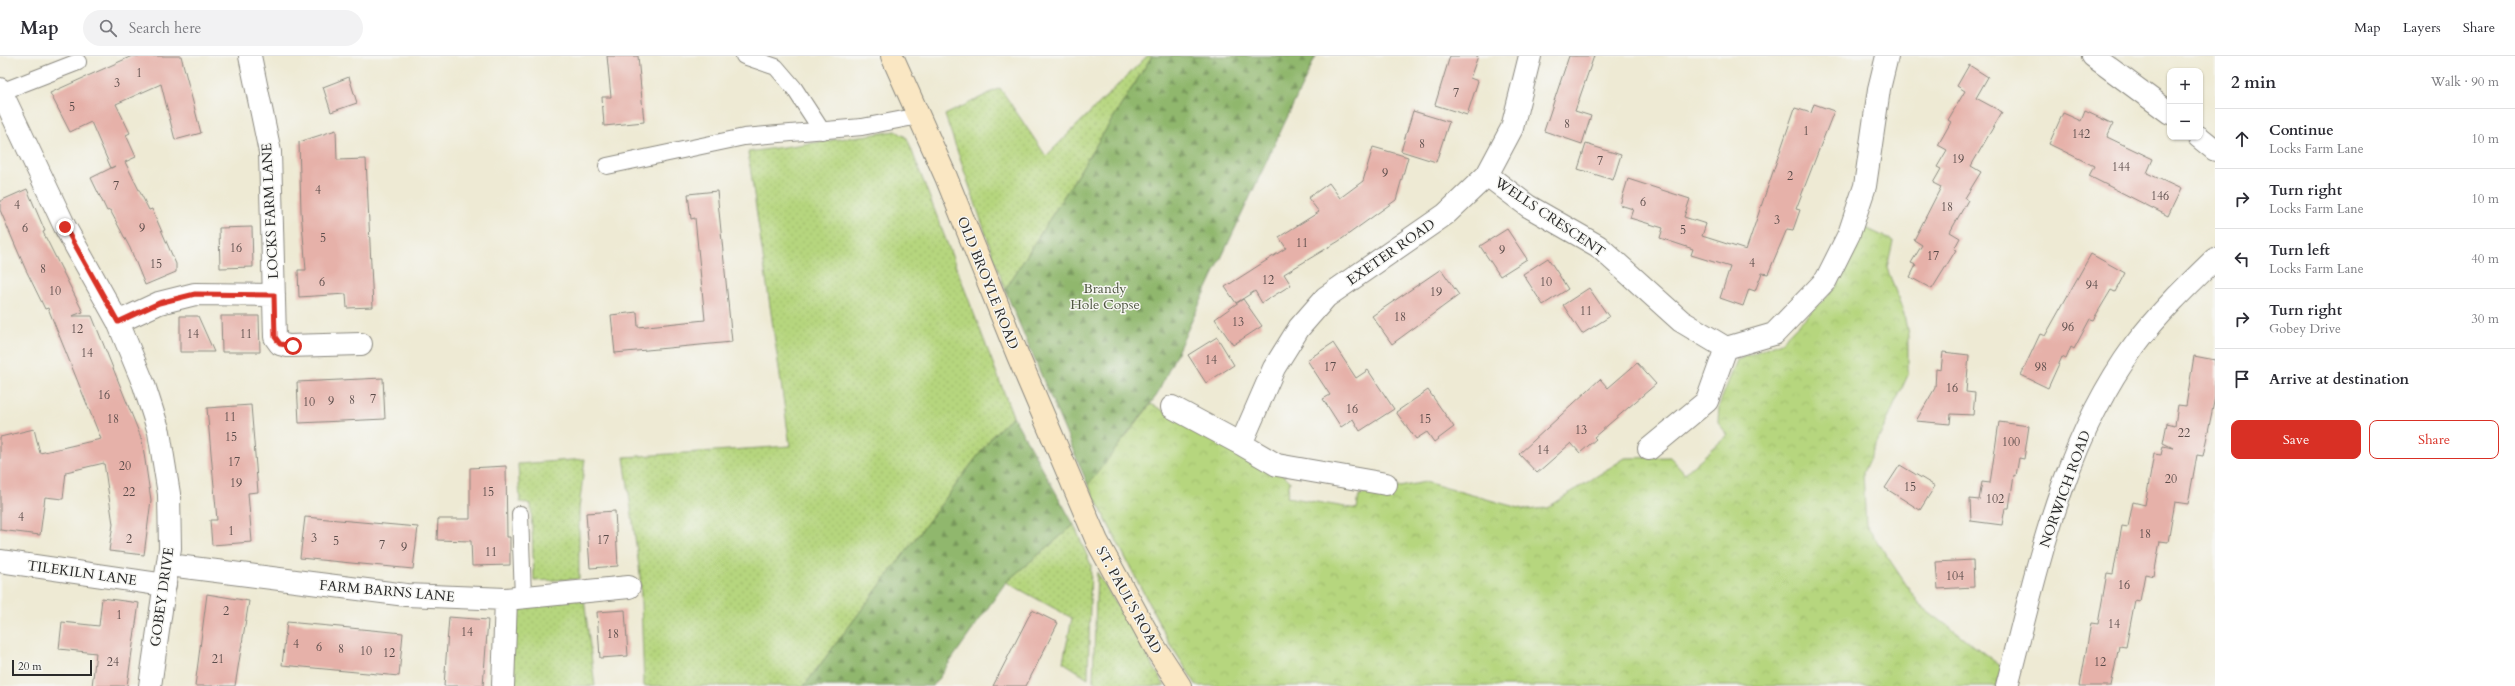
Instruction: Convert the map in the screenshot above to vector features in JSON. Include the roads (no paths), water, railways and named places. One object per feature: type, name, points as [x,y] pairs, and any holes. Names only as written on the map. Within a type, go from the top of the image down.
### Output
[{"type":"main road","name":"OLD BROYLE ROAD","points":[[892,56],[920,116],[1083,510]]},
{"type":"main road","name":"ST. PAUL'S ROAD","points":[[1083,510],[1097,541],[1156,649],[1180,686]]},
{"type":"street","name":"LOCKS FARM LANE","points":[[250,56],[270,152],[275,337],[280,344],[288,346],[361,344]]},
{"type":"street","name":"EXETER ROAD","points":[[1241,444],[1274,368],[1298,328],[1326,297],[1446,214],[1487,175],[1512,128],[1530,56]]},
{"type":"street","points":[[1649,449],[1707,401],[1726,348],[1774,334],[1826,280],[1849,234],[1865,186],[1879,89],[1887,56]]},
{"type":"street","points":[[2093,56],[2167,111]]},
{"type":"street","name":"GOBEY DRIVE","points":[[1,91],[65,227],[118,322],[144,385],[159,432],[169,494],[167,575],[150,686]]},
{"type":"street","points":[[2203,140],[2215,150]]},
{"type":"street","name":"WELLS CRESCENT","points":[[1487,175],[1528,206],[1598,246],[1681,321],[1726,348]]},
{"type":"street","name":"NORWICH ROAD","points":[[2008,686],[2041,554],[2075,454],[2091,418],[2135,345],[2180,292],[2215,259]]},
{"type":"street","name":"LOCKS FARM LANE","points":[[118,322],[159,303],[195,294],[274,295]]},
{"type":"street","points":[[1172,407],[1277,465],[1386,484]]},
{"type":"street","name":"TILEKILN LANE","points":[[0,561],[167,575]]},
{"type":"street","name":"FARM BARNS LANE","points":[[167,575],[406,596],[515,599],[629,587]]},
{"type":"street","points":[[503,686],[515,599]]},
{"type":"lane","points":[[744,56],[776,67],[794,88],[822,131]]},
{"type":"lane","points":[[1,91],[78,62]]},
{"type":"lane","points":[[607,166],[744,137],[862,127],[920,116]]},
{"type":"lane","points":[[515,599],[520,514]]},
{"type":"park label","name":"Brandy Hole Copse","points":[[1105,296]]}]
